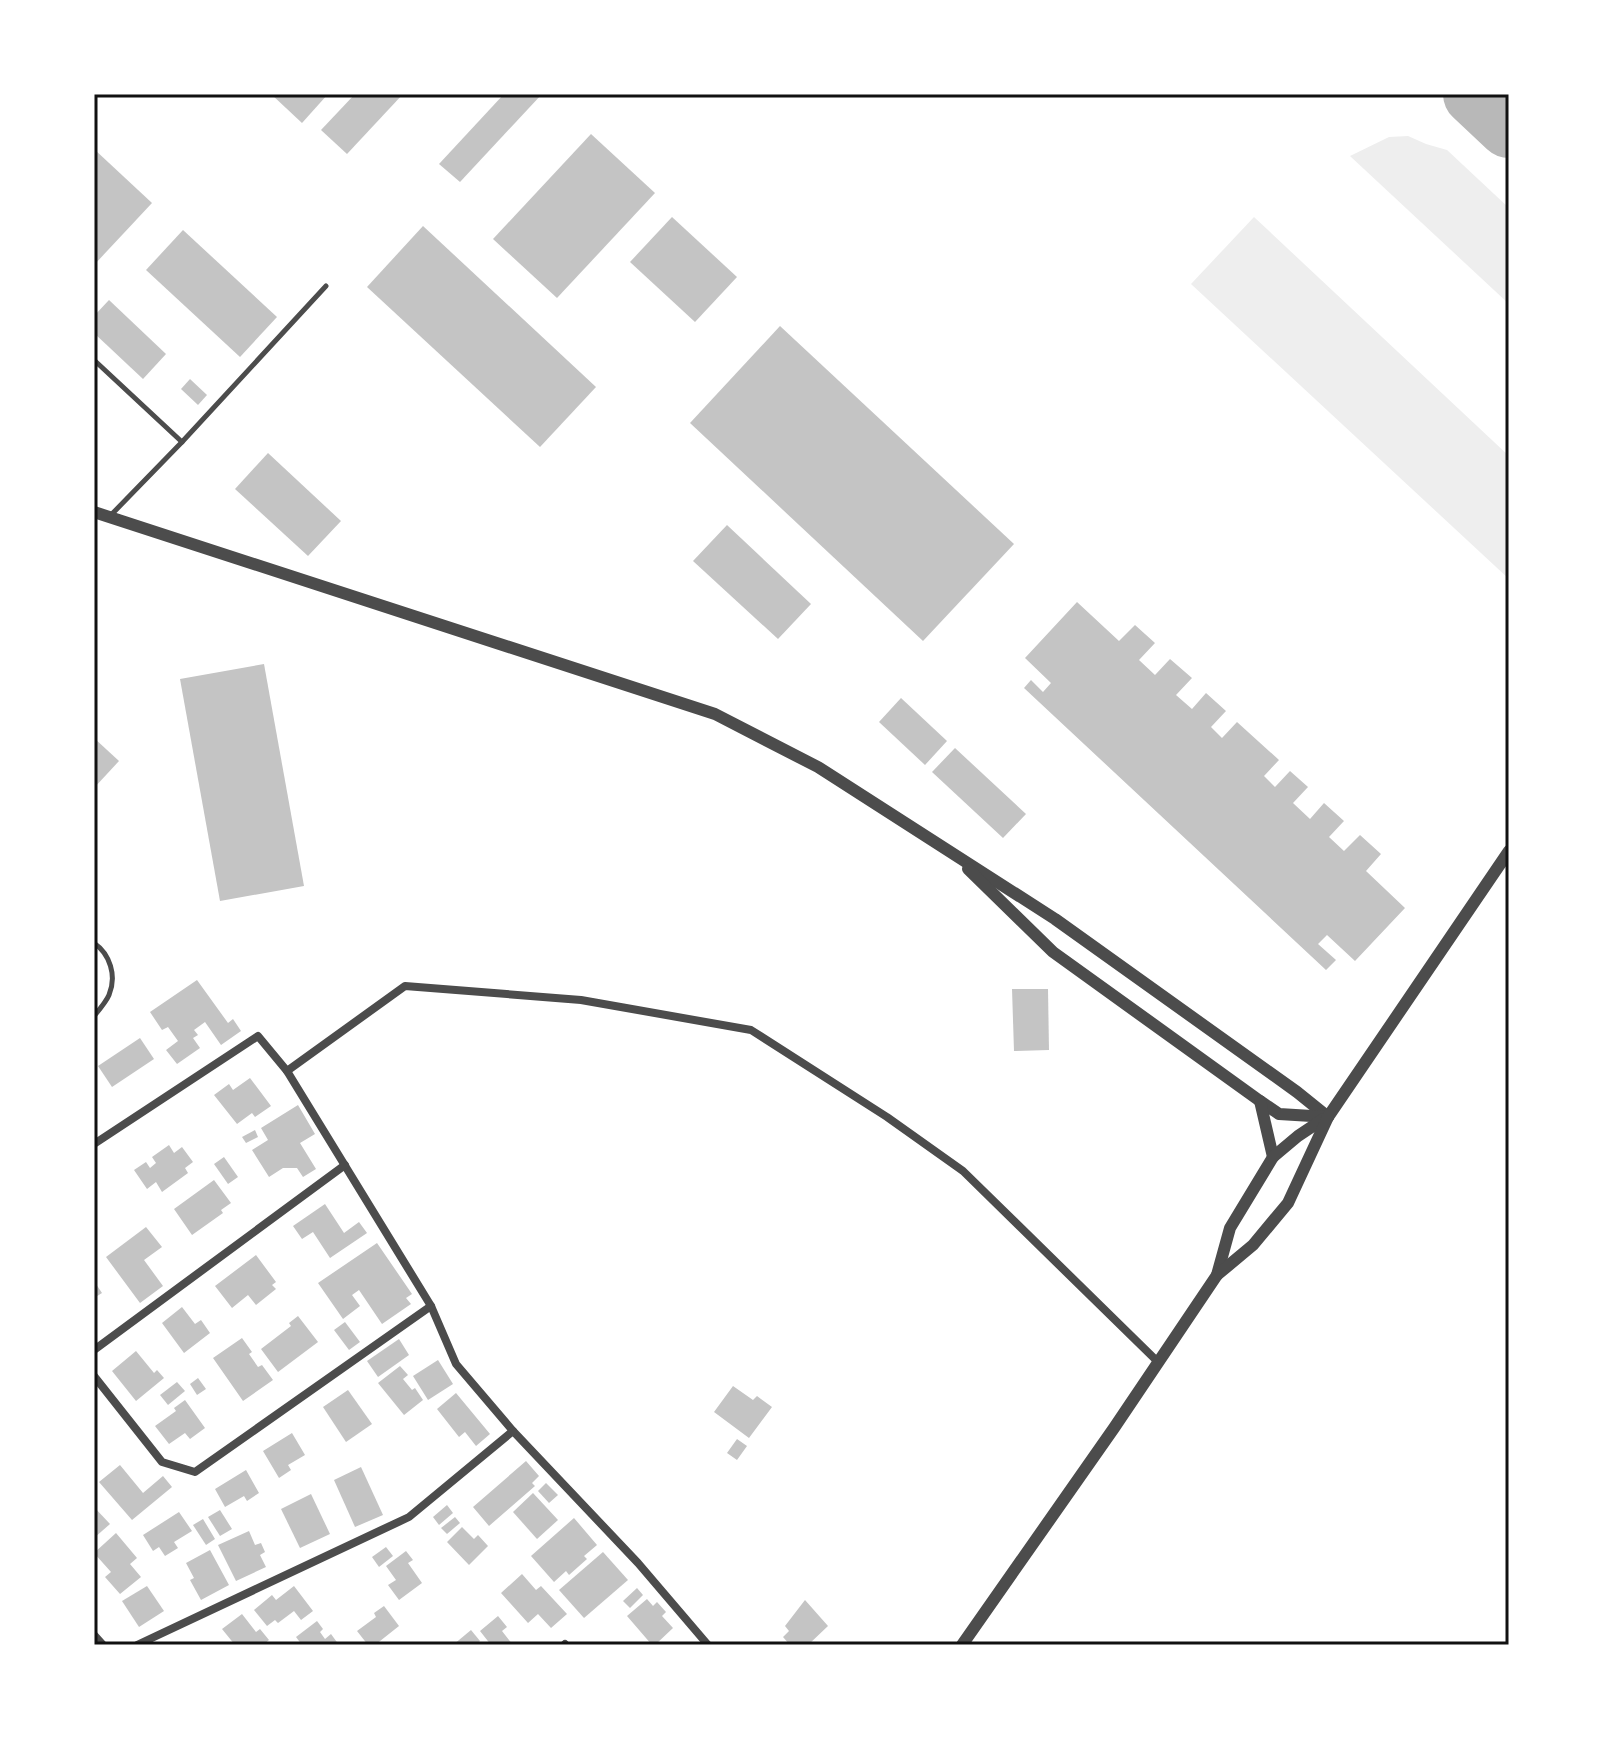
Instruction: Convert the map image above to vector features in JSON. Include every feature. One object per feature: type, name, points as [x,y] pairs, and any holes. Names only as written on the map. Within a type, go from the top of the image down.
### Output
[{"type":"street","points":[[94,512],[715,714],[818,767],[1055,919],[1328,1117]]},
{"type":"street","points":[[948,850],[1053,952],[1260,1101],[1279,1114],[1328,1117]]},
{"type":"street","points":[[962,1645],[1217,1275],[1253,1245],[1288,1203],[1328,1117],[1509,851]]},
{"type":"street","points":[[287,1071],[405,986],[581,1000],[751,1030],[887,1117],[963,1171],[1159,1363]]},
{"type":"street","points":[[94,1144],[258,1036],[287,1071],[431,1306],[456,1364],[513,1431],[638,1563],[708,1645]]},
{"type":"street","points":[[1260,1101],[1273,1157]]},
{"type":"street","points":[[1217,1275],[1230,1228],[1273,1157],[1328,1117]]},
{"type":"street","points":[[94,1350],[345,1165]]},
{"type":"street","points":[[94,1376],[162,1462],[195,1472],[431,1306]]},
{"type":"street","points":[[137,1645],[409,1517],[513,1431]]},
{"type":"street","points":[[94,1635],[103,1645]]},
{"type":"lane","points":[[110,517],[326,286]]},
{"type":"lane","points":[[94,360],[182,442]]},
{"type":"lane","points":[[94,943],[103,950],[110,963],[112,979],[109,995],[94,1016]]},
{"type":"shaded area","points":[[1408,136],[1447,150],[1509,208],[1509,304],[1350,156],[1389,137]]},
{"type":"shaded area","points":[[1254,217],[1509,456],[1509,579],[1191,284]]},
{"type":"building","points":[[271,94],[328,94],[302,123]]},
{"type":"building","points":[[355,94],[403,94],[347,154],[321,130]]},
{"type":"building","points":[[504,94],[542,94],[460,182],[439,164]]},
{"type":"building","points":[[591,134],[655,193],[557,298],[493,239]]},
{"type":"building","points":[[94,149],[152,203],[94,265]]},
{"type":"building","points":[[672,217],[737,277],[695,322],[630,262]]},
{"type":"building","points":[[423,226],[596,387],[540,447],[367,287]]},
{"type":"building","points":[[183,230],[277,317],[240,357],[146,270]]},
{"type":"building","points":[[109,300],[166,354],[143,379],[94,333],[94,316]]},
{"type":"building","points":[[780,326],[1014,544],[923,641],[690,423]]},
{"type":"building","points":[[190,379],[207,395],[198,405],[181,389]]},
{"type":"building","points":[[268,453],[341,521],[308,556],[235,489]]},
{"type":"building","points":[[727,525],[811,604],[778,639],[693,561]]},
{"type":"building","points":[[1077,602],[1119,641],[1135,625],[1155,643],[1139,660],[1155,675],[1170,659],[1192,678],[1176,695],[1192,709],[1206,693],[1226,711],[1211,727],[1222,738],[1237,722],[1279,760],[1264,776],[1275,787],[1290,771],[1308,787],[1293,803],[1310,819],[1324,803],[1344,821],[1329,837],[1344,851],[1360,835],[1381,854],[1366,871],[1405,908],[1355,961],[1327,935],[1318,944],[1336,960],[1326,970],[1024,688],[1031,680],[1043,692],[1051,683],[1025,658]]},
{"type":"building","points":[[264,664],[304,886],[220,901],[180,679]]},
{"type":"building","points":[[901,698],[947,741],[925,765],[879,722]]},
{"type":"building","points":[[94,738],[119,761],[94,788]]},
{"type":"building","points":[[955,748],[1026,814],[1003,838],[932,772]]},
{"type":"building","points":[[197,980],[228,1023],[233,1019],[241,1031],[221,1045],[205,1022],[194,1030],[198,1035],[193,1038],[200,1048],[177,1064],[166,1050],[178,1041],[168,1027],[162,1030],[150,1012]]},
{"type":"building","points":[[1012,989],[1048,989],[1049,1050],[1014,1051]]},
{"type":"building","points":[[140,1038],[154,1059],[112,1087],[98,1066]]},
{"type":"building","points":[[250,1078],[271,1106],[255,1117],[252,1113],[237,1124],[214,1095],[229,1084],[233,1090]]},
{"type":"building","points":[[298,1105],[315,1134],[300,1143],[316,1169],[303,1177],[297,1168],[283,1168],[269,1177],[252,1150],[268,1140],[261,1128]]},
{"type":"building","points":[[255,1130],[258,1137],[246,1143],[242,1137]]},
{"type":"building","points":[[169,1145],[174,1153],[182,1147],[193,1162],[185,1168],[188,1173],[162,1192],[156,1182],[147,1189],[134,1170],[146,1162],[150,1168],[156,1163],[152,1157]]},
{"type":"building","points":[[224,1157],[238,1177],[228,1184],[214,1164]]},
{"type":"building","points":[[214,1180],[231,1203],[221,1210],[223,1213],[192,1235],[174,1209]]},
{"type":"building","points":[[325,1204],[344,1233],[359,1222],[367,1233],[330,1258],[313,1232],[302,1239],[293,1226]]},
{"type":"building","points":[[146,1227],[162,1247],[144,1260],[163,1286],[140,1303],[106,1257]]},
{"type":"building","points":[[377,1243],[412,1294],[406,1298],[411,1304],[382,1324],[359,1290],[352,1295],[360,1306],[343,1319],[318,1283]]},
{"type":"building","points":[[256,1255],[276,1282],[272,1285],[276,1289],[256,1305],[248,1295],[232,1308],[215,1286]]},
{"type":"building","points":[[94,1281],[102,1293],[94,1298]]},
{"type":"building","points":[[182,1307],[195,1324],[201,1320],[210,1333],[184,1353],[162,1323]]},
{"type":"building","points":[[298,1316],[318,1342],[278,1372],[261,1349],[291,1326],[289,1323]]},
{"type":"building","points":[[345,1322],[360,1342],[349,1350],[334,1330]]},
{"type":"building","points":[[242,1338],[258,1367],[262,1365],[273,1380],[243,1401],[213,1358]]},
{"type":"building","points":[[399,1339],[409,1355],[378,1377],[367,1361]]},
{"type":"building","points":[[136,1351],[154,1373],[157,1370],[164,1378],[136,1401],[112,1371]]},
{"type":"building","points":[[438,1360],[453,1384],[428,1400],[413,1376]]},
{"type":"building","points":[[400,1366],[408,1375],[403,1379],[412,1390],[415,1388],[423,1400],[404,1415],[378,1383]]},
{"type":"building","points":[[198,1378],[206,1389],[197,1395],[190,1384]]},
{"type":"building","points":[[177,1382],[185,1391],[168,1405],[160,1395]]},
{"type":"building","points":[[733,1386],[753,1400],[757,1396],[772,1407],[749,1438],[714,1412]]},
{"type":"building","points":[[348,1390],[372,1424],[346,1442],[323,1407]]},
{"type":"building","points":[[456,1393],[490,1434],[476,1446],[465,1432],[459,1437],[437,1409]]},
{"type":"building","points":[[185,1400],[205,1428],[190,1439],[185,1433],[169,1444],[155,1426],[176,1411],[174,1408]]},
{"type":"building","points":[[292,1433],[305,1455],[288,1465],[291,1470],[279,1478],[263,1451]]},
{"type":"building","points":[[737,1439],[747,1446],[737,1460],[727,1453]]},
{"type":"building","points":[[526,1461],[539,1476],[532,1483],[535,1486],[489,1526],[473,1507]]},
{"type":"building","points":[[120,1465],[143,1493],[163,1476],[172,1487],[132,1520],[99,1482]]},
{"type":"building","points":[[361,1467],[383,1515],[355,1527],[334,1480]]},
{"type":"building","points":[[246,1470],[259,1493],[247,1501],[244,1496],[225,1507],[215,1489]]},
{"type":"building","points":[[546,1483],[558,1495],[549,1503],[538,1491]]},
{"type":"building","points":[[533,1493],[558,1520],[537,1539],[513,1512]]},
{"type":"building","points":[[311,1494],[330,1534],[300,1548],[281,1509]]},
{"type":"building","points":[[447,1505],[453,1513],[439,1525],[433,1517]]},
{"type":"building","points":[[94,1507],[110,1524],[94,1538]]},
{"type":"building","points":[[220,1510],[232,1529],[220,1536],[208,1517]]},
{"type":"building","points":[[179,1512],[192,1531],[174,1542],[178,1548],[165,1556],[159,1547],[153,1551],[143,1535]]},
{"type":"building","points":[[455,1517],[460,1523],[447,1534],[441,1528]]},
{"type":"building","points":[[574,1518],[597,1545],[569,1575],[566,1571],[554,1582],[531,1556]]},
{"type":"building","points":[[203,1519],[215,1539],[206,1545],[193,1525]]},
{"type":"building","points":[[462,1527],[474,1539],[478,1535],[488,1546],[469,1565],[447,1542]]},
{"type":"building","points":[[249,1531],[255,1545],[261,1543],[265,1552],[260,1555],[266,1567],[236,1581],[218,1545]]},
{"type":"building","points":[[116,1533],[137,1558],[130,1564],[141,1577],[120,1594],[105,1577],[111,1572],[94,1553]]},
{"type":"building","points":[[386,1547],[393,1556],[379,1567],[372,1557]]},
{"type":"building","points":[[210,1550],[229,1585],[201,1600],[190,1580],[194,1578],[186,1563]]},
{"type":"building","points":[[406,1551],[413,1560],[408,1563],[422,1583],[399,1600],[388,1585],[396,1580],[386,1566]]},
{"type":"building","points":[[603,1552],[628,1580],[584,1618],[559,1590]]},
{"type":"building","points":[[522,1574],[536,1590],[541,1586],[567,1614],[551,1628],[538,1614],[528,1623],[501,1593]]},
{"type":"building","points":[[147,1586],[164,1611],[139,1627],[122,1601]]},
{"type":"building","points":[[294,1586],[313,1611],[301,1620],[294,1611],[278,1623],[275,1620],[267,1626],[254,1610],[272,1595],[276,1600]]},
{"type":"building","points":[[637,1588],[643,1595],[630,1608],[623,1601]]},
{"type":"building","points":[[647,1599],[653,1606],[657,1602],[666,1612],[662,1616],[673,1628],[655,1645],[627,1616]]},
{"type":"building","points":[[805,1600],[828,1626],[808,1645],[790,1645],[783,1637],[789,1631],[785,1626]]},
{"type":"building","points":[[384,1606],[399,1626],[375,1645],[368,1645],[357,1631],[376,1617],[374,1613]]},
{"type":"building","points":[[242,1614],[256,1632],[260,1629],[269,1640],[263,1645],[235,1645],[222,1629]]},
{"type":"building","points":[[498,1616],[507,1627],[502,1631],[513,1645],[491,1645],[480,1631]]},
{"type":"building","points":[[317,1621],[325,1639],[331,1634],[339,1645],[302,1645],[296,1637]]},
{"type":"building","points":[[471,1630],[480,1641],[476,1645],[453,1645]]},
{"type":"taxiway","points":[[1475,94],[1509,126]]}]
